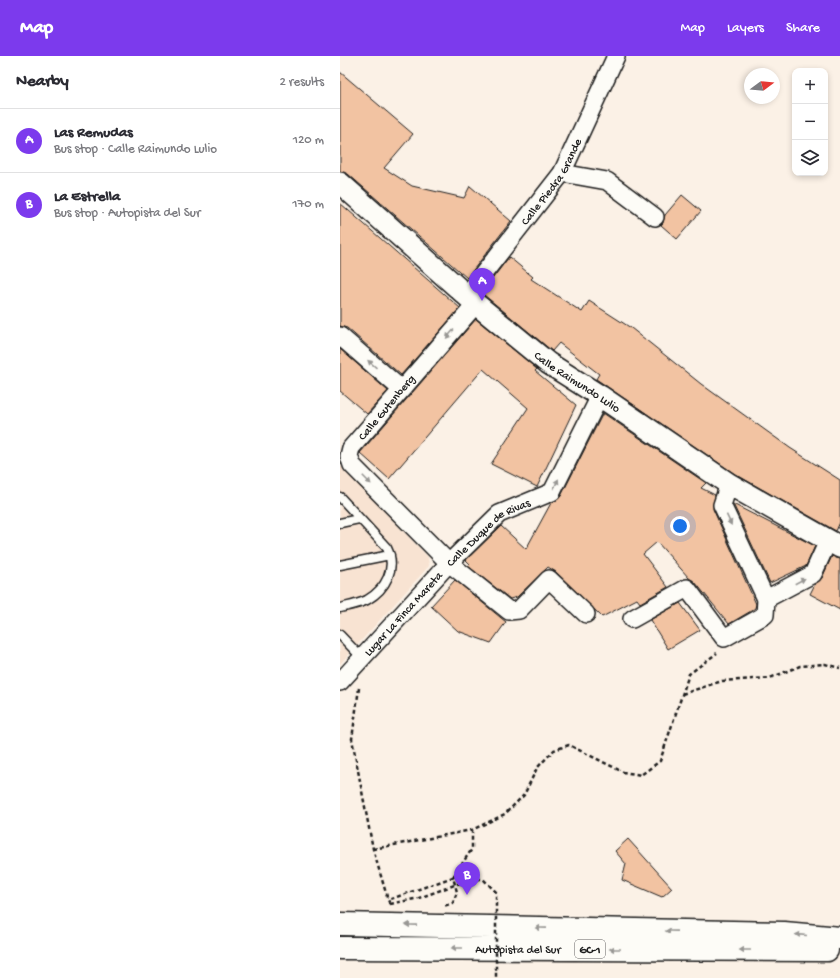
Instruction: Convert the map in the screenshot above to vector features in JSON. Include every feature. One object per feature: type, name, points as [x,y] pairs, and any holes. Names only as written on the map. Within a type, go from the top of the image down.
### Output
[{"type":"highway","points":[[340,924],[784,933],[840,938]]},
{"type":"highway","name":"Autopista del Sur","points":[[340,948],[840,950]]},
{"type":"street","name":"Calle Piedra Grande","points":[[471,300],[562,173],[616,56]]},
{"type":"street","points":[[562,173],[607,181],[655,217]]},
{"type":"street","name":"Calle Raimundo Lulio","points":[[340,184],[471,300],[548,363],[600,396],[729,484],[834,544]]},
{"type":"street","name":"Calle Gutenberg","points":[[448,563],[344,458],[471,300]]},
{"type":"street","points":[[340,336],[401,389]]},
{"type":"street","name":"Calle Duque de Rivas","points":[[586,614],[549,579],[519,610],[509,611],[448,563],[499,514],[552,492],[600,396]]},
{"type":"street","points":[[632,619],[687,588],[724,638],[765,615],[766,599],[722,505],[729,484]]},
{"type":"street","points":[[766,599],[813,574],[834,544]]},
{"type":"street","name":"Lugar La Finca Mareta","points":[[340,682],[448,563]]},
{"type":"lane","points":[[340,497],[387,548],[390,555],[392,568],[382,588],[366,600],[340,608]]},
{"type":"lane","points":[[340,523],[359,519]]},
{"type":"lane","points":[[340,565],[390,555]]},
{"type":"lane","points":[[340,635],[362,658]]},
{"type":"path","points":[[373,849],[472,830],[505,814],[524,795],[537,768],[554,750],[569,745],[623,772],[641,775],[660,761],[689,674],[718,652],[724,638]]},
{"type":"path","points":[[682,694],[722,681],[770,678],[800,666],[825,664],[840,668]]},
{"type":"path","points":[[359,687],[352,739],[373,849],[388,900],[390,904],[419,898],[471,879],[483,879],[496,892],[496,978]]},
{"type":"path","points":[[388,900],[453,877],[472,849],[472,830]]},
{"type":"path","points":[[440,907],[453,903],[457,892],[453,877]]},
{"type":"shaded area","points":[[340,465],[428,557],[429,566],[340,664]]},
{"type":"building","points":[[340,72],[413,134],[384,168],[412,186],[464,198],[470,186],[511,221],[467,278],[348,174],[340,171]]},
{"type":"building","points":[[682,195],[701,211],[677,239],[661,225],[665,215]]},
{"type":"building","points":[[340,203],[460,308],[401,375],[347,328],[340,326]]},
{"type":"building","points":[[509,257],[533,277],[531,279],[582,312],[589,301],[631,328],[701,384],[790,448],[840,480],[840,522],[836,531],[735,474],[596,379],[599,374],[559,343],[552,351],[484,295],[482,293],[483,291]]},
{"type":"building","points":[[476,319],[537,369],[535,371],[576,405],[537,487],[491,464],[528,408],[483,369],[389,479],[360,453]]},
{"type":"building","points":[[340,349],[388,391],[367,414],[340,391]]},
{"type":"building","points":[[603,413],[706,483],[701,488],[715,495],[713,509],[756,604],[755,608],[729,624],[695,582],[689,578],[657,542],[643,554],[668,587],[640,603],[637,599],[602,617],[556,572],[548,567],[517,597],[510,599],[468,566],[470,564],[466,560],[501,526],[526,549],[551,503],[561,496]]},
{"type":"building","points":[[733,504],[815,546],[806,566],[770,583]]},
{"type":"building","points":[[832,556],[840,559],[840,610],[810,594],[815,584],[822,578]]},
{"type":"building","points":[[455,580],[506,622],[491,643],[458,631],[431,606]]},
{"type":"building","points":[[680,603],[700,630],[668,649],[650,620]]},
{"type":"building","points":[[628,839],[672,888],[662,897],[622,880],[626,864],[615,851]]},
{"type":"place","name":"Las Remudas","points":[[482,301]]},
{"type":"place","name":"La Estrella","points":[[467,895]]}]
